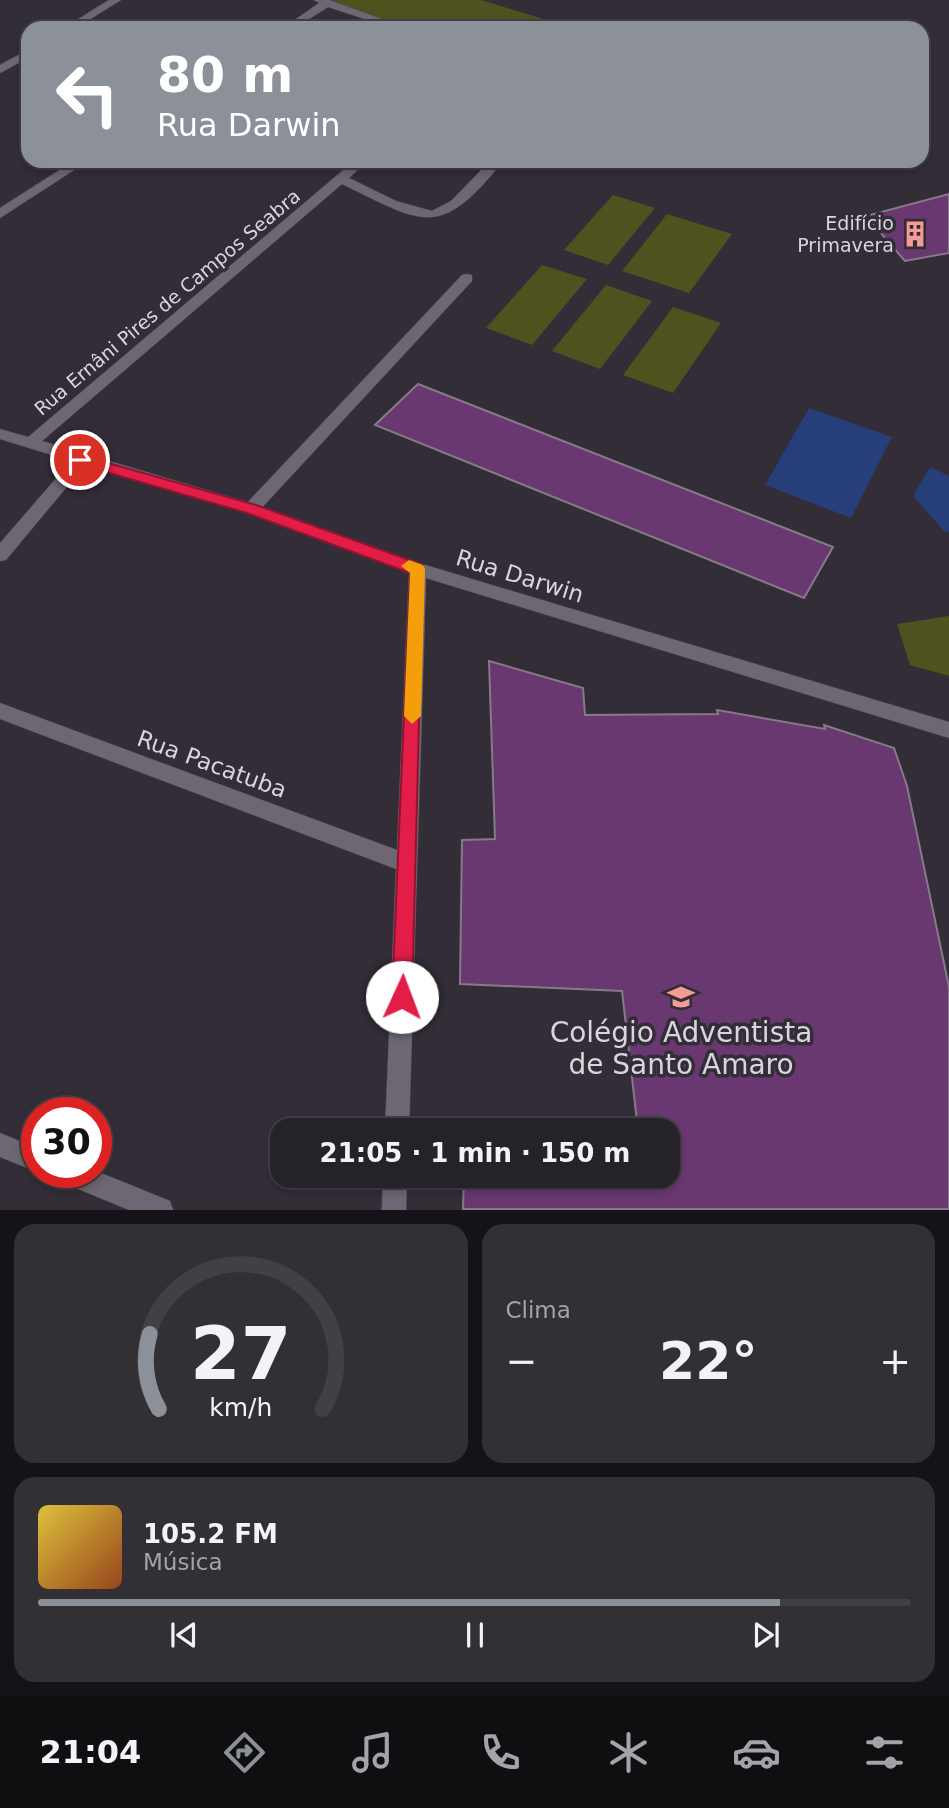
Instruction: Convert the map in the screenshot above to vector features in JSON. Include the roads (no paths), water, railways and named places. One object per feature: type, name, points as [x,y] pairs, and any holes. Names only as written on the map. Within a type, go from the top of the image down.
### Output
[{"type":"street","points":[[81,21],[116,0]]},
{"type":"street","points":[[298,21],[326,1],[382,21]]},
{"type":"street","points":[[0,70],[21,57]]},
{"type":"street","points":[[0,214],[71,168]]},
{"type":"street","name":"Rua Ernâni Pires de Campos Seabra","points":[[29,444],[353,168]]},
{"type":"street","points":[[341,179],[417,213],[431,216],[444,213],[490,168]]},
{"type":"street","points":[[251,509],[467,278]]},
{"type":"street","name":"Rua Darwin","points":[[0,434],[251,509],[418,569],[947,735]]},
{"type":"street","points":[[0,555],[80,460]]},
{"type":"street","points":[[397,1118],[418,569]]},
{"type":"street","name":"Rua Pacatuba","points":[[0,712],[407,863]]},
{"type":"street","points":[[0,1145],[21,1154]]},
{"type":"street","points":[[108,1188],[161,1209]]},
{"type":"street","points":[[394,1209],[395,1188]]},
{"type":"water","points":[[809,408],[892,437],[851,518],[765,485]]},
{"type":"water","points":[[930,467],[949,476],[949,532],[945,532],[913,496]]},
{"type":"place","name":"Edifício Primavera","points":[[915,234]]},
{"type":"place","name":"Colégio Adventista de Santo Amaro","points":[[681,997]]}]
